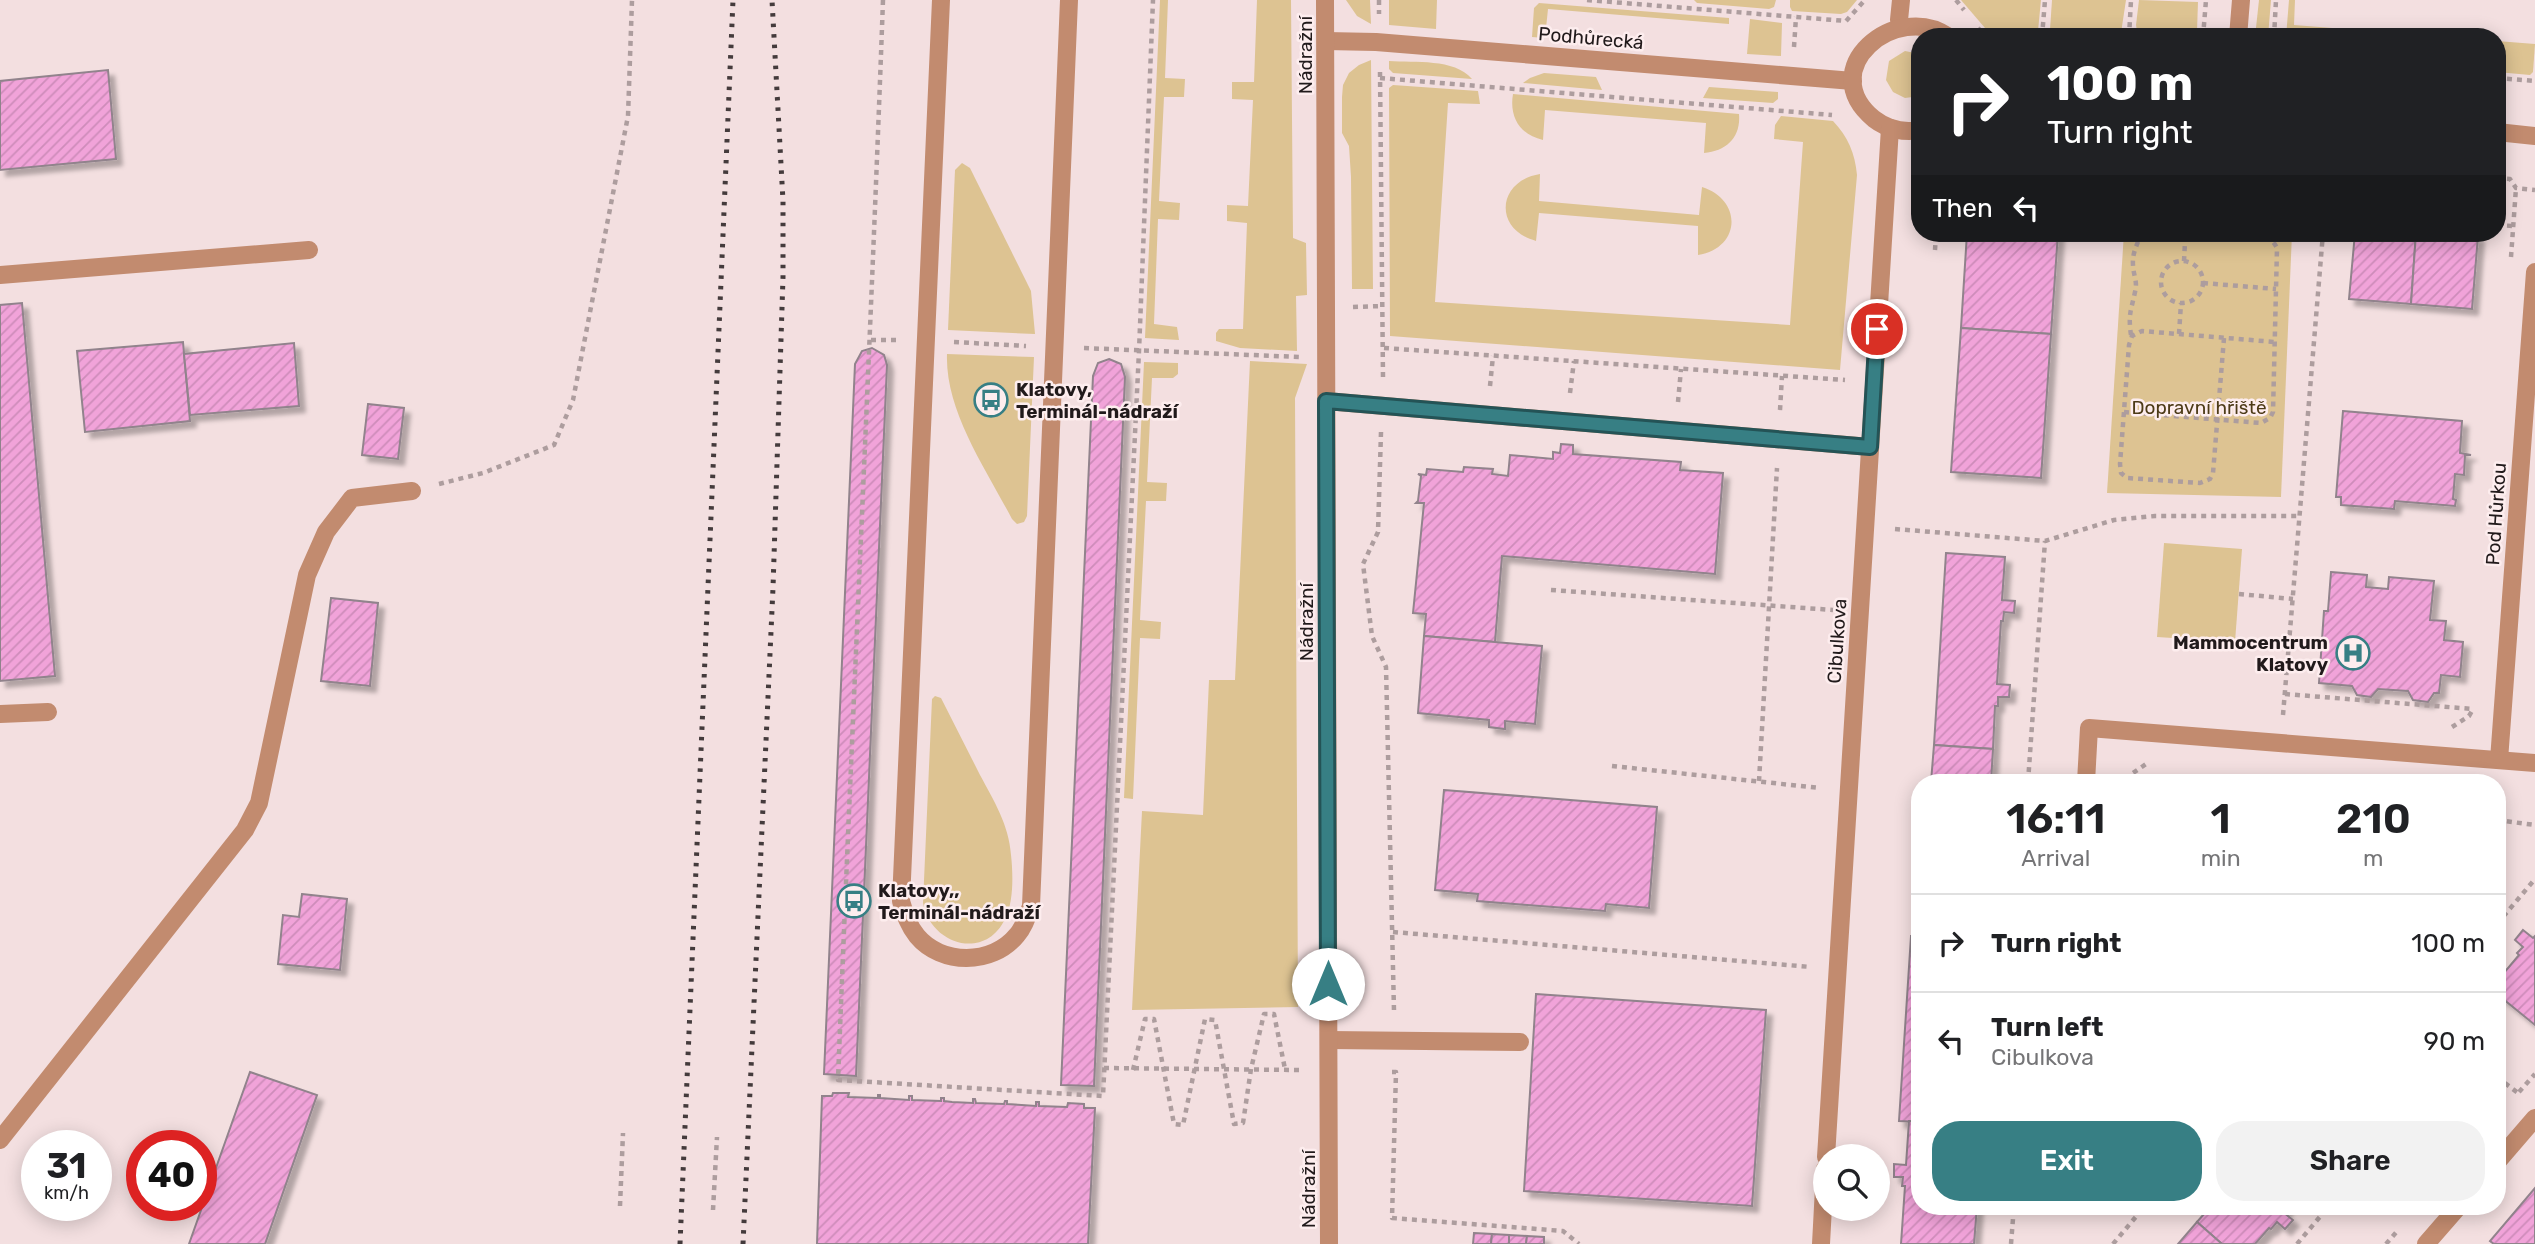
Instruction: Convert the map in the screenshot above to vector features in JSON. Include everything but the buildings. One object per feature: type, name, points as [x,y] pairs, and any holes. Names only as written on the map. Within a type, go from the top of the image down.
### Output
[{"type":"street","points":[[941,0],[901,901],[908,924],[918,937],[933,950],[962,959],[988,955],[1004,947],[1017,936],[1031,906],[1069,0]]},
{"type":"street","name":"Nádražní","points":[[1325,0],[1329,1244]]},
{"type":"street","points":[[1899,20],[1901,0]]},
{"type":"street","points":[[2239,28],[2241,0]]},
{"type":"street","points":[[1911,131],[1890,128],[1869,114],[1861,104],[1853,81],[1857,53],[1864,41],[1886,24],[1916,19],[1931,23],[1937,28]]},
{"type":"street","name":"Podhůrecká","points":[[1326,41],[1853,81]]},
{"type":"street","name":"Cibulkova","points":[[1827,1144],[1890,128]]},
{"type":"street","points":[[2506,133],[2535,136]]},
{"type":"street","points":[[0,275],[309,250]]},
{"type":"street","name":"Pod Hůrkou","points":[[2499,760],[2535,272]]},
{"type":"street","points":[[1326,401],[1870,447]]},
{"type":"street","points":[[0,1140],[245,831],[259,803],[307,575],[326,532],[352,498],[412,491]]},
{"type":"street","points":[[0,713],[48,712]]},
{"type":"street","points":[[2086,774],[2089,727],[2535,762]]},
{"type":"street","points":[[1329,1040],[1520,1042]]},
{"type":"street","points":[[2506,1152],[2535,1118]]},
{"type":"street","points":[[2426,1244],[2451,1215]]},
{"type":"street","points":[[1821,1244],[1822,1221]]},
{"type":"path","points":[[412,491],[483,473],[554,445],[573,400],[628,116],[632,0]]},
{"type":"path","points":[[883,0],[871,340],[857,586],[838,1080],[1103,1096],[1153,0]]},
{"type":"path","points":[[1379,0],[1384,348],[1378,532],[1363,564],[1372,636],[1386,667],[1396,1072],[1392,1217],[1563,1231],[1579,1244]]},
{"type":"path","points":[[1587,0],[1846,21],[1865,0]]},
{"type":"path","points":[[2043,28],[2045,0]]},
{"type":"path","points":[[2130,28],[2132,0]]},
{"type":"path","points":[[2204,28],[2206,0]]},
{"type":"path","points":[[2274,28],[2276,0]]},
{"type":"path","points":[[1380,78],[1833,115]]},
{"type":"path","points":[[2506,79],[2535,81]]},
{"type":"path","points":[[2506,179],[2510,179],[2516,188],[2510,265]]},
{"type":"path","points":[[2516,188],[2535,190]]},
{"type":"path","points":[[2506,226],[2513,226]]},
{"type":"path","points":[[1935,242],[1935,250]]},
{"type":"path","points":[[2137,242],[2132,267],[2136,280],[2129,312],[2132,336],[2129,345],[2120,464],[2121,473],[2127,478],[2206,482],[2213,473],[2224,338]]},
{"type":"path","points":[[2184,261],[2185,242]]},
{"type":"path","points":[[2123,412],[2260,423],[2270,418],[2273,412],[2275,342],[2277,248],[2274,242]]},
{"type":"path","points":[[2281,742],[2322,242]]},
{"type":"path","points":[[2184,261],[2198,268],[2203,283],[2196,298],[2181,303],[2171,299],[2163,291],[2161,281],[2165,270],[2174,263],[2184,261]]},
{"type":"path","points":[[2203,283],[2276,289]]},
{"type":"path","points":[[2179,334],[2181,303]]},
{"type":"path","points":[[1326,308],[1383,306]]},
{"type":"path","points":[[2132,336],[2142,331],[2275,342]]},
{"type":"path","points":[[871,340],[1303,357]]},
{"type":"path","points":[[1384,348],[1874,382]]},
{"type":"path","points":[[1759,781],[1782,376]]},
{"type":"path","points":[[1865,526],[2045,541],[2114,520],[2155,516],[2300,516]]},
{"type":"path","points":[[2029,774],[2045,541]]},
{"type":"path","points":[[1551,590],[1860,612]]},
{"type":"path","points":[[2239,594],[2293,598]]},
{"type":"path","points":[[2285,694],[2473,709]]},
{"type":"path","points":[[2445,729],[2469,716],[2476,702]]},
{"type":"path","points":[[1612,766],[1849,791]]},
{"type":"path","points":[[2506,821],[2535,825]]},
{"type":"path","points":[[2506,913],[2535,879]]},
{"type":"path","points":[[1393,932],[1838,969]]},
{"type":"path","points":[[1104,1068],[1133,1070],[1162,1070],[1193,1070],[1223,1069],[1251,1069],[1285,1069],[1274,1014],[1264,1014],[1251,1069],[1243,1123],[1234,1124],[1223,1069],[1215,1020],[1205,1019],[1193,1070],[1183,1125],[1174,1124],[1162,1070],[1154,1019],[1144,1019],[1133,1070]]},
{"type":"path","points":[[1383,1072],[1396,1072]]},
{"type":"path","points":[[2506,1084],[2518,1093]]},
{"type":"path","points":[[620,1206],[623,1133]]},
{"type":"path","points":[[713,1210],[717,1137]]},
{"type":"path","points":[[2011,1244],[2013,1215]]},
{"type":"path","points":[[2113,1244],[2137,1215]]},
{"type":"path","points":[[2297,1244],[2321,1215]]},
{"type":"green space","points":[[1160,0],[1168,0],[1165,78],[1185,79],[1184,97],[1164,97],[1159,201],[1180,203],[1179,220],[1158,219],[1154,324],[1177,327],[1179,340],[1145,338]]},
{"type":"green space","points":[[1257,0],[1291,0],[1293,238],[1306,243],[1307,295],[1296,296],[1297,351],[1240,348],[1216,341],[1219,329],[1243,329],[1247,223],[1227,221],[1227,205],[1248,206],[1253,100],[1232,99],[1232,82],[1254,82]]},
{"type":"green space","points":[[1346,0],[1370,0],[1371,24],[1357,16]]},
{"type":"green space","points":[[1389,0],[1437,0],[1436,29],[1389,25]]},
{"type":"green space","points":[[1694,0],[1776,0],[1774,7],[1769,9],[1697,3]]},
{"type":"green space","points":[[1790,0],[1857,0],[1847,12],[1841,14],[1792,11]]},
{"type":"green space","points":[[1961,0],[2041,0],[2038,28],[1985,28]]},
{"type":"green space","points":[[2052,0],[2126,0],[2122,28],[2050,28]]},
{"type":"green space","points":[[2139,0],[2198,2],[2197,28],[2136,28]]},
{"type":"green space","points":[[2259,0],[2271,0],[2269,28],[2256,28]]},
{"type":"green space","points":[[2289,0],[2295,0],[2294,25],[2332,28],[2287,28]]},
{"type":"green space","points":[[1539,3],[1729,18],[1729,24],[1548,9],[1545,38],[1532,37],[1534,8]]},
{"type":"green space","points":[[1750,19],[1782,23],[1781,56],[1747,54]]},
{"type":"green space","points":[[2506,42],[2535,44],[2533,72],[2530,75],[2506,73]]},
{"type":"green space","points":[[1905,51],[1911,52],[1911,97],[1905,98],[1893,92],[1886,80],[1889,61]]},
{"type":"green space","points":[[1371,60],[1373,289],[1352,289],[1351,177],[1349,146],[1342,133],[1342,97],[1343,85],[1349,73]]},
{"type":"green space","points":[[1389,61],[1445,65],[1464,72],[1472,79],[1393,73],[1389,69]]},
{"type":"green space","points":[[1544,73],[1596,77],[1602,90],[1523,83]]},
{"type":"green space","points":[[1393,85],[1478,91],[1480,104],[1448,103],[1435,302],[1790,325],[1803,142],[1774,139],[1775,125],[1781,116],[1833,121],[1850,146],[1857,175],[1840,370],[1390,336],[1389,88]]},
{"type":"green space","points":[[1709,87],[1778,92],[1778,99],[1773,103],[1703,98]]},
{"type":"green space","points":[[1513,94],[1739,114],[1738,130],[1726,146],[1704,153],[1706,123],[1545,110],[1543,140],[1528,134],[1518,124],[1513,110]]},
{"type":"green space","points":[[962,163],[970,168],[1031,291],[1035,334],[948,330],[955,170]]},
{"type":"green space","points":[[1540,174],[1539,201],[1699,215],[1702,187],[1725,202],[1732,223],[1729,234],[1723,243],[1712,251],[1698,255],[1698,226],[1539,213],[1536,241],[1522,235],[1512,226],[1506,206],[1508,195],[1515,186],[1526,178]]},
{"type":"green space","name":"Dopravní hřiště","points":[[2123,242],[2292,242],[2281,497],[2107,493]]},
{"type":"green space","points":[[947,354],[1034,357],[1027,516],[1024,522],[1017,524],[1012,519],[969,439],[953,397]]},
{"type":"green space","points":[[1250,361],[1307,364],[1295,398],[1298,1007],[1132,1010],[1142,811],[1203,815],[1209,680],[1235,680]]},
{"type":"green space","points":[[1144,362],[1178,363],[1178,374],[1173,378],[1152,378],[1147,482],[1167,483],[1166,501],[1146,501],[1140,620],[1161,622],[1160,639],[1140,638],[1133,799],[1124,798]]},
{"type":"green space","points":[[2164,543],[2242,549],[2235,642],[2157,637]]},
{"type":"green space","points":[[935,696],[941,698],[995,804],[1010,844],[1012,879],[1008,912],[996,932],[985,940],[972,943],[947,938],[936,929],[923,903],[932,699]]},
{"type":"railway","points":[[680,1244],[733,0]]},
{"type":"railway","points":[[743,1244],[773,588],[783,277],[783,201],[772,0]]},
{"type":"place","name":"Klatovy, Terminál-nádraží","points":[[991,400]]},
{"type":"place","name":"Mammocentrum Klatovy","points":[[2353,653]]},
{"type":"place","name":"Klatovy,, Terminál-nádraží","points":[[854,901]]},
{"type":"route","points":[[1328,984],[1326,401],[1870,447],[1877,329]]}]
